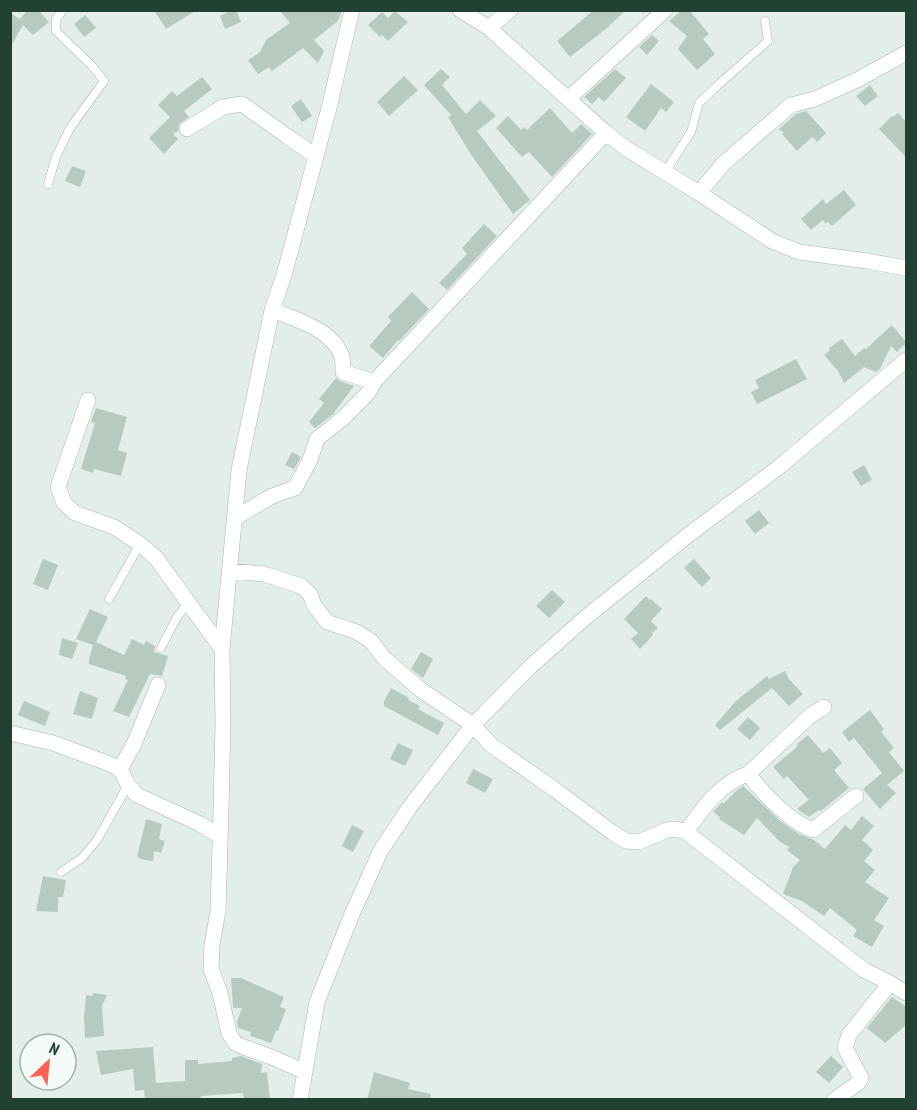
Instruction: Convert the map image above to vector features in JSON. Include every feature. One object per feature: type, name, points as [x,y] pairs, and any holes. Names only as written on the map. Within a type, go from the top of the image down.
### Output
[{"type":"street","points":[[304,1072],[236,1043],[229,1033],[220,993],[211,969],[212,945],[218,910],[223,723],[222,648],[239,470],[272,310],[284,275],[329,108],[352,10]]},
{"type":"street","points":[[460,10],[489,28],[606,133],[627,149],[772,241],[799,252],[906,268]]},
{"type":"street","points":[[489,28],[510,10]]},
{"type":"street","points":[[568,99],[665,10]]},
{"type":"street","points":[[699,193],[723,164],[791,105],[815,99],[859,79],[906,53]]},
{"type":"street","points":[[187,129],[223,107],[242,104],[316,156]]},
{"type":"street","points":[[235,518],[272,496],[295,488],[310,460],[317,439],[342,419],[368,393],[374,382],[606,133]]},
{"type":"street","points":[[272,310],[314,327],[334,343],[342,357],[343,372],[374,382]]},
{"type":"street","points":[[300,1100],[317,1002],[352,914],[381,850],[409,808],[473,725],[531,666],[586,617],[687,536],[779,467],[906,360]]},
{"type":"street","points":[[88,400],[58,488],[63,503],[75,513],[114,527],[156,558],[222,648]]},
{"type":"street","points":[[230,571],[264,574],[301,586],[310,594],[314,606],[327,622],[357,632],[372,641],[384,658],[421,690],[473,725],[491,745],[613,833],[626,841],[639,842],[667,830],[675,829],[686,832],[864,970],[906,993]]},
{"type":"street","points":[[120,769],[134,744],[158,685]]},
{"type":"street","points":[[686,832],[705,805],[737,777],[748,774],[811,715],[824,707]]},
{"type":"street","points":[[10,733],[53,743],[110,764],[120,769],[136,795],[200,824],[220,836]]},
{"type":"street","points":[[748,774],[761,790],[800,826],[813,830],[856,796]]},
{"type":"street","points":[[834,1100],[854,1094],[861,1078],[845,1048],[847,1041],[849,1035],[890,983]]},
{"type":"lane","points":[[48,184],[56,157],[70,128],[104,81],[93,66],[56,31],[57,19],[63,10]]},
{"type":"lane","points":[[664,172],[691,132],[699,103],[768,41],[765,21]]},
{"type":"lane","points":[[109,599],[140,544]]},
{"type":"lane","points":[[161,648],[177,617],[188,603]]},
{"type":"lane","points":[[60,872],[82,858],[98,840],[128,785]]},
{"type":"building","points":[[28,10],[38,10],[49,22],[33,35],[23,25],[10,48],[10,13],[20,19]]},
{"type":"building","points":[[154,10],[197,10],[166,29]]},
{"type":"building","points":[[236,10],[241,22],[225,29],[220,16]]},
{"type":"building","points":[[279,10],[342,10],[338,21],[314,40],[324,51],[318,63],[303,48],[272,71],[269,67],[258,74],[248,60],[259,53],[267,39],[290,23]]},
{"type":"building","points":[[594,10],[626,10],[570,57],[557,41]]},
{"type":"building","points":[[682,10],[689,10],[709,34],[703,39],[715,54],[697,70],[678,49],[687,36],[669,21]]},
{"type":"building","points":[[395,11],[408,22],[388,41],[382,35],[380,37],[368,25],[382,12],[388,18]]},
{"type":"building","points":[[85,15],[96,28],[84,37],[74,24]]},
{"type":"building","points":[[652,35],[659,41],[647,55],[639,47]]},
{"type":"building","points":[[441,69],[450,77],[442,85],[466,114],[480,100],[496,116],[477,131],[530,200],[513,214],[470,153],[448,117],[451,115],[424,85]]},
{"type":"building","points":[[615,69],[626,78],[604,102],[599,97],[592,104],[584,97]]},
{"type":"building","points":[[404,76],[418,90],[389,116],[377,102]]},
{"type":"building","points":[[202,77],[212,89],[184,111],[189,117],[179,124],[178,131],[173,134],[178,139],[164,154],[149,138],[170,117],[158,105],[172,91],[177,96]]},
{"type":"building","points":[[651,84],[674,102],[666,112],[661,108],[645,131],[626,117]]},
{"type":"building","points":[[870,85],[878,96],[865,106],[856,96]]},
{"type":"building","points":[[301,99],[312,116],[302,122],[291,106]]},
{"type":"building","points":[[550,108],[572,133],[581,124],[592,134],[552,177],[529,152],[522,157],[496,128],[508,116],[521,130],[524,127],[527,130]]},
{"type":"building","points":[[806,111],[826,133],[817,142],[813,137],[811,138],[797,151],[779,129],[796,114]]},
{"type":"building","points":[[898,113],[906,122],[906,157],[879,129]]},
{"type":"building","points":[[72,166],[86,171],[80,187],[65,181]]},
{"type":"building","points":[[844,190],[856,205],[832,226],[823,220],[811,230],[801,219],[823,199],[826,204]]},
{"type":"building","points":[[484,224],[497,236],[447,290],[439,283],[467,254],[462,248]]},
{"type":"building","points":[[412,292],[429,309],[383,358],[369,346],[391,321],[388,317]]},
{"type":"building","points":[[892,325],[906,343],[897,352],[891,346],[880,369],[876,372],[864,367],[844,383],[838,371],[824,355],[830,350],[829,348],[842,339],[855,356]]},
{"type":"building","points":[[796,359],[807,379],[757,404],[751,392],[759,388],[755,380]]},
{"type":"building","points":[[336,378],[354,386],[333,414],[315,428],[309,422],[324,403],[319,399]]},
{"type":"building","points":[[96,408],[127,417],[118,450],[127,453],[121,476],[94,469],[93,473],[81,469],[95,423],[91,422]]},
{"type":"building","points":[[292,452],[301,457],[294,469],[285,465]]},
{"type":"building","points":[[864,465],[872,480],[861,486],[852,472]]},
{"type":"building","points":[[759,510],[769,523],[755,534],[745,521]]},
{"type":"building","points":[[43,559],[58,565],[48,590],[33,584]]},
{"type":"building","points":[[694,559],[711,578],[702,587],[684,568]]},
{"type":"building","points":[[552,590],[565,602],[549,618],[536,606]]},
{"type":"building","points":[[646,596],[662,609],[651,621],[658,628],[640,649],[631,639],[638,633],[624,619]]},
{"type":"building","points":[[90,609],[108,617],[96,642],[124,655],[132,639],[144,645],[146,641],[155,646],[154,652],[168,656],[162,676],[150,674],[129,717],[113,711],[128,680],[125,679],[126,676],[89,664],[93,645],[76,639]]},
{"type":"building","points":[[62,638],[78,643],[72,659],[59,655]]},
{"type":"building","points":[[421,652],[433,659],[423,678],[411,669]]},
{"type":"building","points":[[785,671],[803,694],[789,706],[772,688],[720,730],[715,725],[736,701],[767,676],[769,679]]},
{"type":"building","points":[[391,688],[420,706],[418,709],[444,723],[438,735],[384,706],[384,701]]},
{"type":"building","points":[[80,691],[98,698],[92,719],[73,714]]},
{"type":"building","points":[[24,701],[50,712],[45,726],[18,715]]},
{"type":"building","points":[[870,710],[884,729],[881,732],[894,748],[889,752],[904,771],[887,785],[896,793],[880,809],[863,789],[882,773],[854,738],[849,742],[842,732]]},
{"type":"building","points":[[748,717],[760,728],[750,740],[737,729]]},
{"type":"building","points":[[808,735],[823,753],[830,748],[842,763],[834,770],[849,788],[821,811],[809,817],[797,809],[809,800],[787,776],[784,779],[773,767]]},
{"type":"building","points":[[398,743],[413,750],[405,766],[390,759]]},
{"type":"building","points":[[473,769],[493,779],[485,793],[466,783]]},
{"type":"building","points":[[743,786],[780,821],[799,834],[814,840],[825,849],[845,825],[851,830],[862,816],[874,826],[862,840],[873,850],[864,861],[875,870],[865,882],[889,898],[874,920],[884,926],[872,947],[853,936],[857,930],[830,908],[824,916],[802,901],[783,894],[793,867],[800,860],[787,850],[789,847],[779,841],[757,818],[744,835],[719,819],[720,817],[713,812]]},
{"type":"building","points":[[146,819],[162,824],[159,839],[165,841],[161,853],[154,851],[153,861],[137,857]]},
{"type":"building","points":[[352,825],[364,831],[353,852],[342,846]]},
{"type":"building","points":[[43,876],[66,880],[63,897],[58,897],[58,912],[36,911]]},
{"type":"building","points":[[231,978],[241,978],[284,997],[280,1007],[286,1009],[271,1043],[250,1036],[251,1032],[238,1028],[237,1022],[242,1008],[233,1008]]},
{"type":"building","points":[[93,993],[107,995],[102,1006],[104,1036],[85,1038],[86,995],[93,996]]},
{"type":"building","points":[[892,997],[906,1007],[906,1025],[885,1043],[867,1028]]},
{"type":"building","points":[[153,1047],[156,1083],[185,1081],[185,1060],[198,1060],[198,1064],[232,1061],[232,1058],[241,1056],[262,1064],[261,1073],[267,1072],[270,1100],[244,1100],[243,1093],[201,1096],[201,1100],[145,1100],[144,1090],[135,1091],[133,1069],[101,1075],[96,1051]]},
{"type":"building","points":[[831,1056],[843,1067],[829,1083],[816,1072]]},
{"type":"building","points":[[374,1072],[410,1083],[408,1089],[431,1094],[430,1100],[367,1100]]}]
